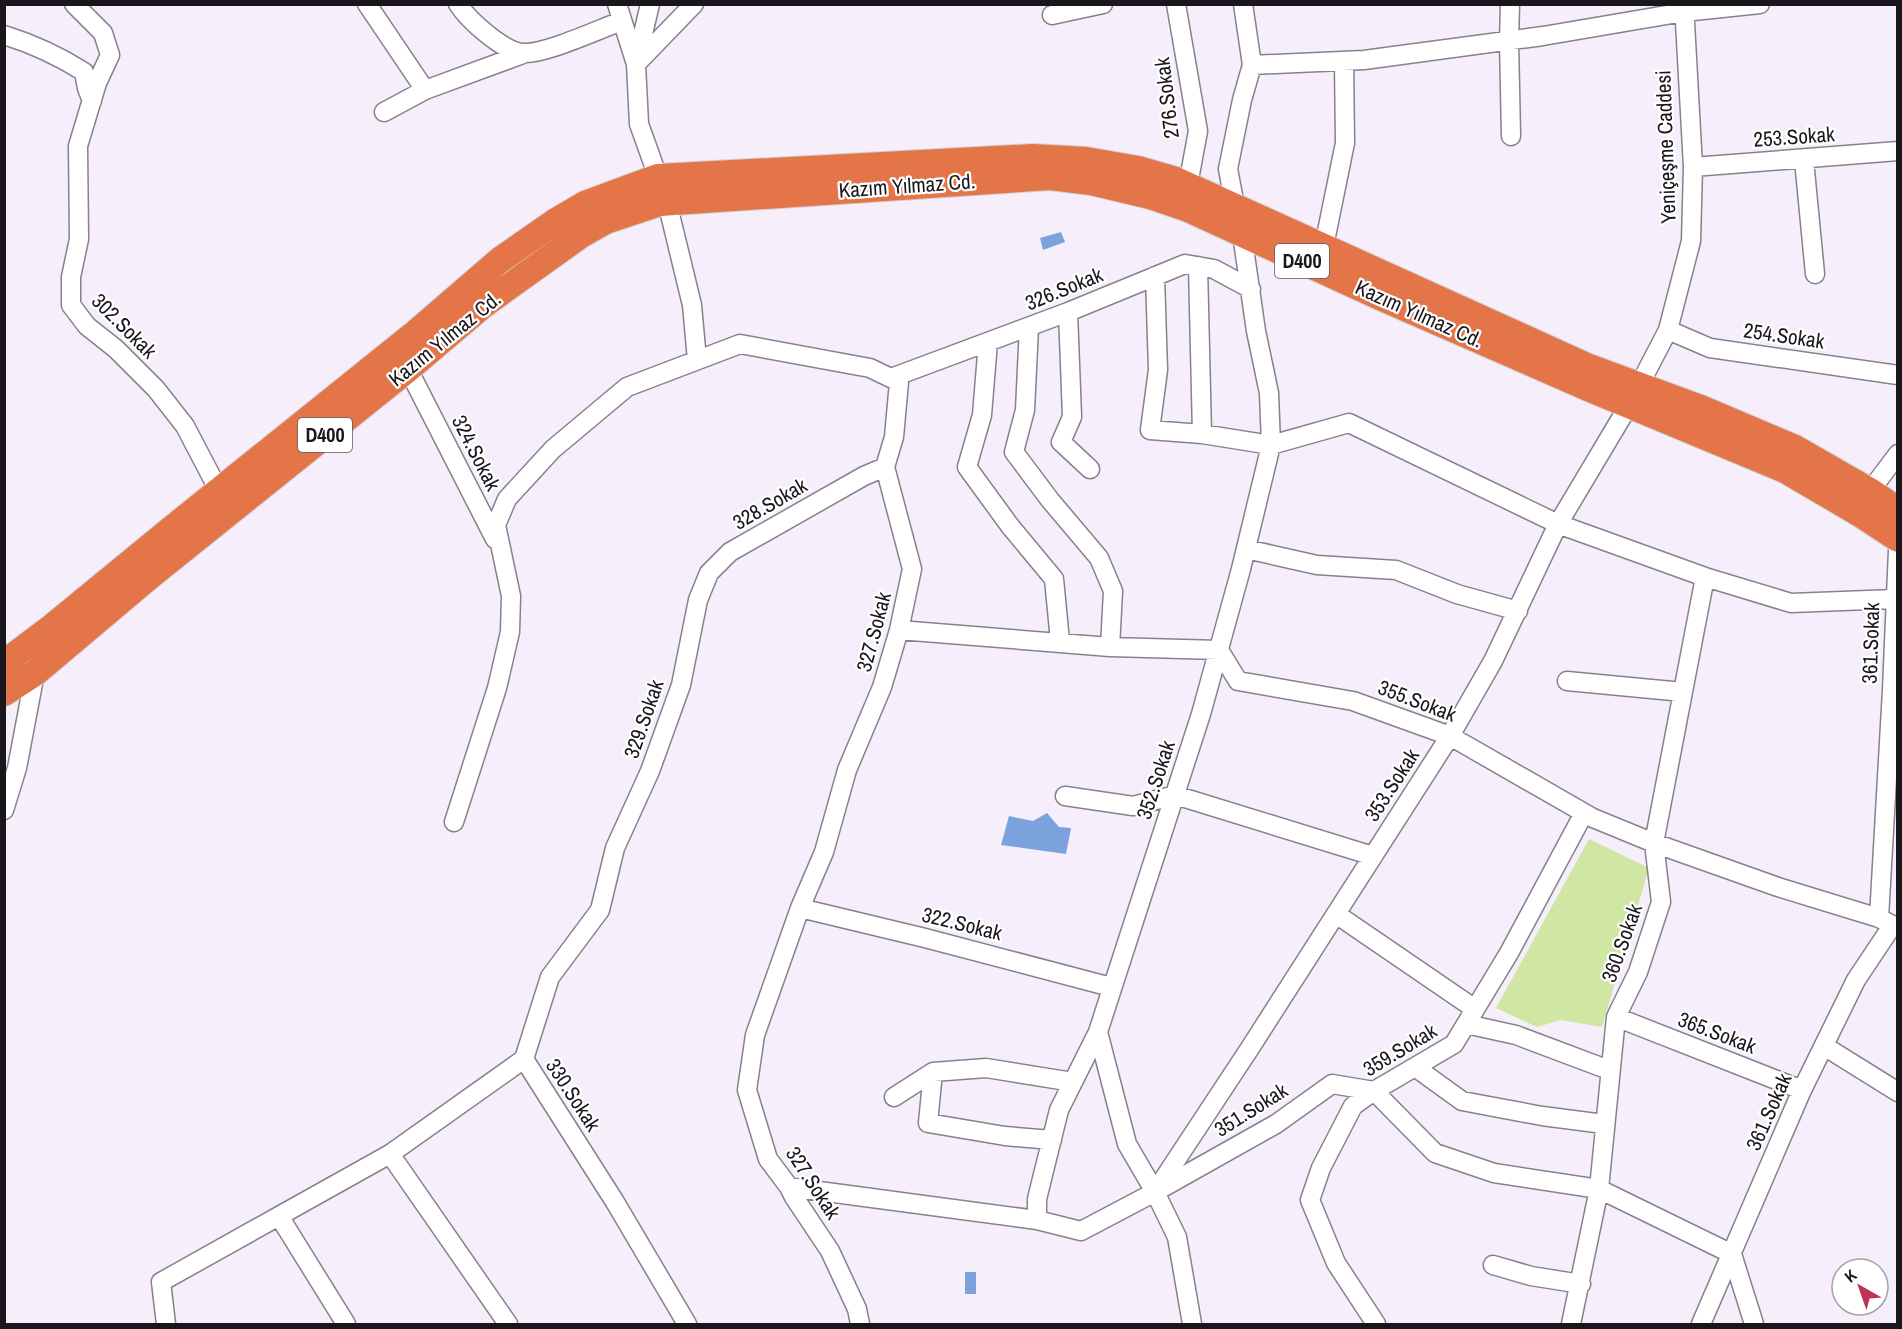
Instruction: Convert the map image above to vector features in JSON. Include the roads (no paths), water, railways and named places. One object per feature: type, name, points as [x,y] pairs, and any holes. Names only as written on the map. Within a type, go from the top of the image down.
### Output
[{"type":"highway","name":"Kazım Yılmaz Cd.","points":[[4,663],[48,630],[404,342],[500,260],[585,204],[658,177],[1033,157],[1086,160],[1138,169],[1188,185],[1589,367],[1634,395],[1785,471],[1842,503],[1898,539]]},
{"type":"highway","name":"Kazım Yılmaz Cd.","points":[[4,693],[35,673],[237,504],[408,369],[482,306],[581,235],[606,221],[634,210],[667,202],[1050,177],[1091,182],[1150,196],[1188,209],[1393,303],[1634,395],[1703,409],[1796,448],[1898,510]]},
{"type":"street","name":"302.Sokak","points":[[74,4],[103,33],[110,55],[97,83],[78,146],[79,239],[71,277],[71,305],[87,326],[117,349],[156,389],[185,426],[219,491]]},
{"type":"street","points":[[367,4],[425,90]]},
{"type":"street","points":[[458,4],[489,37],[523,54]]},
{"type":"street","points":[[636,64],[650,4]]},
{"type":"street","points":[[636,64],[694,4]]},
{"type":"street","points":[[1052,15],[1103,4]]},
{"type":"street","name":"276.Sokak","points":[[1176,4],[1198,131],[1188,185]]},
{"type":"street","points":[[1235,206],[1228,168],[1252,65],[1243,4]]},
{"type":"street","points":[[1510,4],[1511,136]]},
{"type":"street","points":[[1252,65],[1344,61],[1509,40],[1684,8],[1760,4]]},
{"type":"street","name":"Yeniçeşme Caddesi","points":[[1634,395],[1668,330],[1691,241],[1694,167],[1684,8]]},
{"type":"street","points":[[384,112],[425,90],[523,54],[544,50],[619,13],[636,64],[639,124],[658,177]]},
{"type":"street","points":[[4,35],[30,43],[59,56],[84,72],[92,101]]},
{"type":"street","points":[[1324,246],[1345,143],[1344,61]]},
{"type":"street","name":"253.Sokak","points":[[1694,167],[1898,151]]},
{"type":"street","points":[[1804,160],[1815,274]]},
{"type":"street","points":[[667,202],[692,305],[697,360]]},
{"type":"street","name":"352.Sokak","points":[[1037,1220],[1037,1199],[1059,1110],[1098,1032],[1111,987],[1143,898],[1219,650],[1271,445],[1269,393],[1256,331],[1242,234]]},
{"type":"street","name":"326.Sokak","points":[[891,378],[1068,312],[1185,264],[1214,269],[1251,289]]},
{"type":"street","points":[[1198,266],[1202,434]]},
{"type":"street","points":[[1155,276],[1158,370],[1150,430],[1202,434],[1271,445],[1349,423],[1558,524],[1705,576],[1791,603],[1894,599]]},
{"type":"street","points":[[1068,312],[1072,417],[1061,442],[1090,469]]},
{"type":"street","points":[[1029,327],[1025,410],[1014,452],[1050,500],[1099,558],[1113,591],[1110,647]]},
{"type":"street","name":"254.Sokak","points":[[1668,330],[1710,348],[1898,375]]},
{"type":"street","points":[[988,342],[982,415],[967,467],[1010,526],[1054,579],[1060,641]]},
{"type":"street","points":[[454,822],[497,688],[510,632],[511,596],[496,525],[507,499],[553,449],[627,387],[740,344],[870,368],[899,382],[894,437],[885,467]]},
{"type":"street","name":"324.Sokak","points":[[408,369],[504,557]]},
{"type":"street","name":"353.Sokak","points":[[1155,1192],[1450,736],[1493,661],[1558,524],[1634,395]]},
{"type":"street","points":[[1870,491],[1898,454]]},
{"type":"street","name":"328.Sokak","points":[[698,600],[709,573],[730,552],[864,476],[885,467]]},
{"type":"street","name":"327.Sokak","points":[[861,1324],[858,1309],[830,1251],[789,1186],[768,1159],[747,1090],[755,1035],[800,908],[824,852],[847,770],[882,687],[899,630],[912,569],[885,467]]},
{"type":"street","points":[[1246,549],[1317,565],[1396,570],[1457,594],[1518,611]]},
{"type":"street","name":"361.Sokak","points":[[1701,1324],[1802,1090],[1856,980],[1889,924],[1895,691],[1894,599],[1898,550]]},
{"type":"street","name":"360.Sokak","points":[[1571,1324],[1599,1190],[1616,1017],[1638,972],[1661,902],[1654,843],[1705,576]]},
{"type":"street","name":"329.Sokak","points":[[615,848],[650,771],[681,685],[698,600]]},
{"type":"street","points":[[899,630],[1060,641],[1110,647],[1219,650]]},
{"type":"street","name":"355.Sokak","points":[[1219,650],[1238,681],[1353,701],[1450,736],[1584,813],[1654,843],[1889,924]]},
{"type":"street","points":[[4,810],[17,768],[35,673]]},
{"type":"street","points":[[1567,681],[1683,692]]},
{"type":"street","points":[[1065,796],[1133,806],[1175,795],[1373,856]]},
{"type":"street","name":"359.Sokak","points":[[1376,1324],[1336,1263],[1310,1200],[1321,1168],[1353,1106],[1454,1044],[1509,953],[1584,813]]},
{"type":"street","name":"330.Sokak","points":[[615,848],[600,910],[550,976],[524,1059],[615,1202],[687,1324]]},
{"type":"street","name":"322.Sokak","points":[[800,908],[926,938],[1111,987]]},
{"type":"street","points":[[1336,914],[1471,1017],[1609,1070]]},
{"type":"street","name":"365.Sokak","points":[[1616,1017],[1802,1090]]},
{"type":"street","points":[[1098,1032],[1127,1144],[1155,1192],[1176,1238],[1192,1324]]},
{"type":"street","points":[[1824,1046],[1898,1092]]},
{"type":"street","points":[[166,1324],[160,1282],[390,1155],[524,1059]]},
{"type":"street","points":[[1415,1067],[1462,1101],[1542,1116],[1604,1124]]},
{"type":"street","points":[[894,1096],[933,1072],[986,1068],[1073,1082]]},
{"type":"street","points":[[933,1072],[928,1123],[1005,1136],[1052,1140]]},
{"type":"street","name":"351.Sokak","points":[[789,1186],[976,1210],[1037,1220],[1081,1231],[1276,1124],[1332,1084],[1374,1091]]},
{"type":"street","points":[[1374,1091],[1435,1153],[1494,1173],[1599,1190],[1732,1254],[1754,1324]]},
{"type":"street","points":[[390,1155],[508,1324]]},
{"type":"street","points":[[279,1216],[346,1324]]},
{"type":"street","points":[[1493,1265],[1531,1276],[1581,1284]]},
{"type":"water","points":[[1061,232],[1065,242],[1043,250],[1040,238]]},
{"type":"water","points":[[1047,813],[1059,827],[1071,828],[1066,854],[1001,845],[1009,816],[1033,821]]},
{"type":"water","points":[[965,1272],[976,1272],[976,1294],[965,1294]]}]
